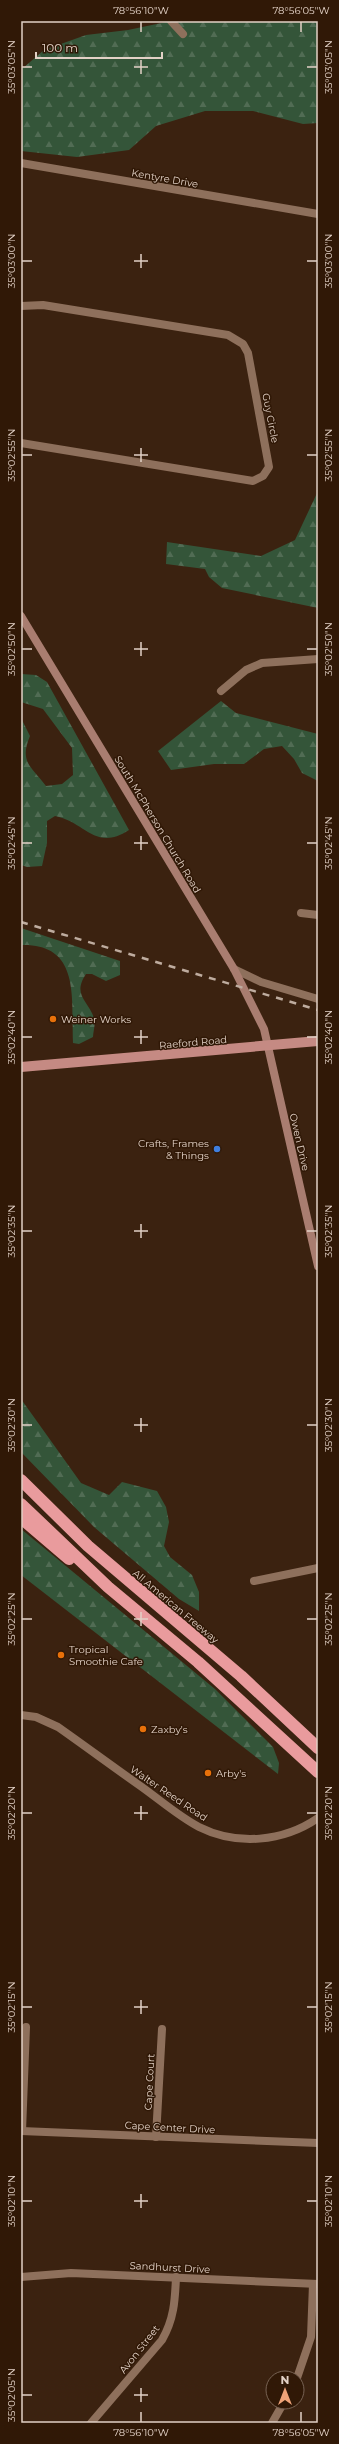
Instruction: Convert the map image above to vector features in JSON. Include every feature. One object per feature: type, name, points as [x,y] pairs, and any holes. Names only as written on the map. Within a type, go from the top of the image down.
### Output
[{"type":"highway","name":"All American Freeway","points":[[21,1480],[88,1546],[241,1676],[318,1748]]},
{"type":"highway","points":[[21,1504],[108,1586],[198,1662],[318,1772]]},
{"type":"highway","points":[[21,1518],[50,1544],[108,1586]]},
{"type":"main road","name":"South McPherson Church Road","points":[[21,616],[234,969],[264,1029],[268,1047]]},
{"type":"main road","name":"Raeford Road","points":[[21,1067],[268,1047],[318,1041]]},
{"type":"main road","name":"Owen Drive","points":[[268,1047],[318,1261]]},
{"type":"street","points":[[171,21],[184,34]]},
{"type":"street","name":"Kentyre Drive","points":[[21,163],[318,214]]},
{"type":"street","name":"Guy Circle","points":[[21,306],[43,305],[228,335],[238,340],[248,353],[269,461],[263,476],[252,480],[21,443]]},
{"type":"street","points":[[221,691],[246,670],[262,663],[318,660]]},
{"type":"street","points":[[301,913],[318,915]]},
{"type":"street","points":[[234,969],[261,982],[318,999]]},
{"type":"street","points":[[254,1581],[318,1568]]},
{"type":"street","name":"Walter Reed Road","points":[[21,1715],[36,1717],[58,1727],[184,1818],[215,1833],[247,1839],[274,1837],[301,1828],[318,1818]]},
{"type":"street","points":[[21,2131],[26,2027]]},
{"type":"street","name":"Cape Court","points":[[156,2137],[162,2029]]},
{"type":"street","name":"Cape Center Drive","points":[[21,2131],[318,2144]]},
{"type":"street","name":"Sandhurst Drive","points":[[21,2277],[71,2273],[316,2284]]},
{"type":"street","name":"Avon Street","points":[[91,2423],[162,2340],[169,2328],[175,2306],[176,2277]]},
{"type":"street","points":[[300,2370],[311,2337],[316,2284]]},
{"type":"street","points":[[272,2423],[279,2410]]},
{"type":"green space","points":[[171,21],[318,21],[318,123],[303,124],[253,111],[205,111],[156,126],[129,150],[77,157],[21,151],[21,65],[23,68],[44,50],[86,35],[128,30]]},
{"type":"green space","points":[[318,491],[318,608],[222,588],[209,577],[205,569],[166,564],[167,542],[261,556],[295,540]]},
{"type":"green space","points":[[21,674],[36,675],[47,682],[129,830],[117,836],[107,838],[99,837],[66,819],[55,816],[47,821],[47,843],[42,866],[27,867],[21,865],[21,718],[30,736],[27,745],[26,758],[31,768],[46,786],[62,784],[73,775],[72,748],[43,709],[21,702]]},
{"type":"green space","points":[[221,701],[236,713],[318,734],[318,781],[302,773],[294,759],[282,746],[264,749],[244,764],[214,764],[171,770],[158,751]]},
{"type":"green space","points":[[21,928],[120,961],[120,975],[106,981],[92,974],[86,974],[82,981],[80,987],[82,997],[95,1020],[93,1037],[79,1044],[73,1043],[72,993],[64,964],[55,954],[41,947],[21,945]]},
{"type":"green space","points":[[21,1399],[81,1483],[109,1495],[122,1482],[157,1491],[166,1507],[169,1522],[164,1546],[170,1557],[192,1575],[199,1592],[199,1611],[179,1599],[94,1527],[21,1452]]},
{"type":"green space","points":[[21,1529],[215,1689],[273,1747],[279,1763],[278,1774],[21,1575]]},
{"type":"railway","points":[[21,922],[318,1010]]},
{"type":"place","name":"Weiner Works","points":[[53,1019]]},
{"type":"place","name":"Crafts, Frames & Things","points":[[217,1149]]},
{"type":"place","name":"Tropical Smoothie Cafe","points":[[61,1655]]},
{"type":"place","name":"Zaxby's","points":[[143,1729]]},
{"type":"place","name":"Arby's","points":[[208,1773]]}]
